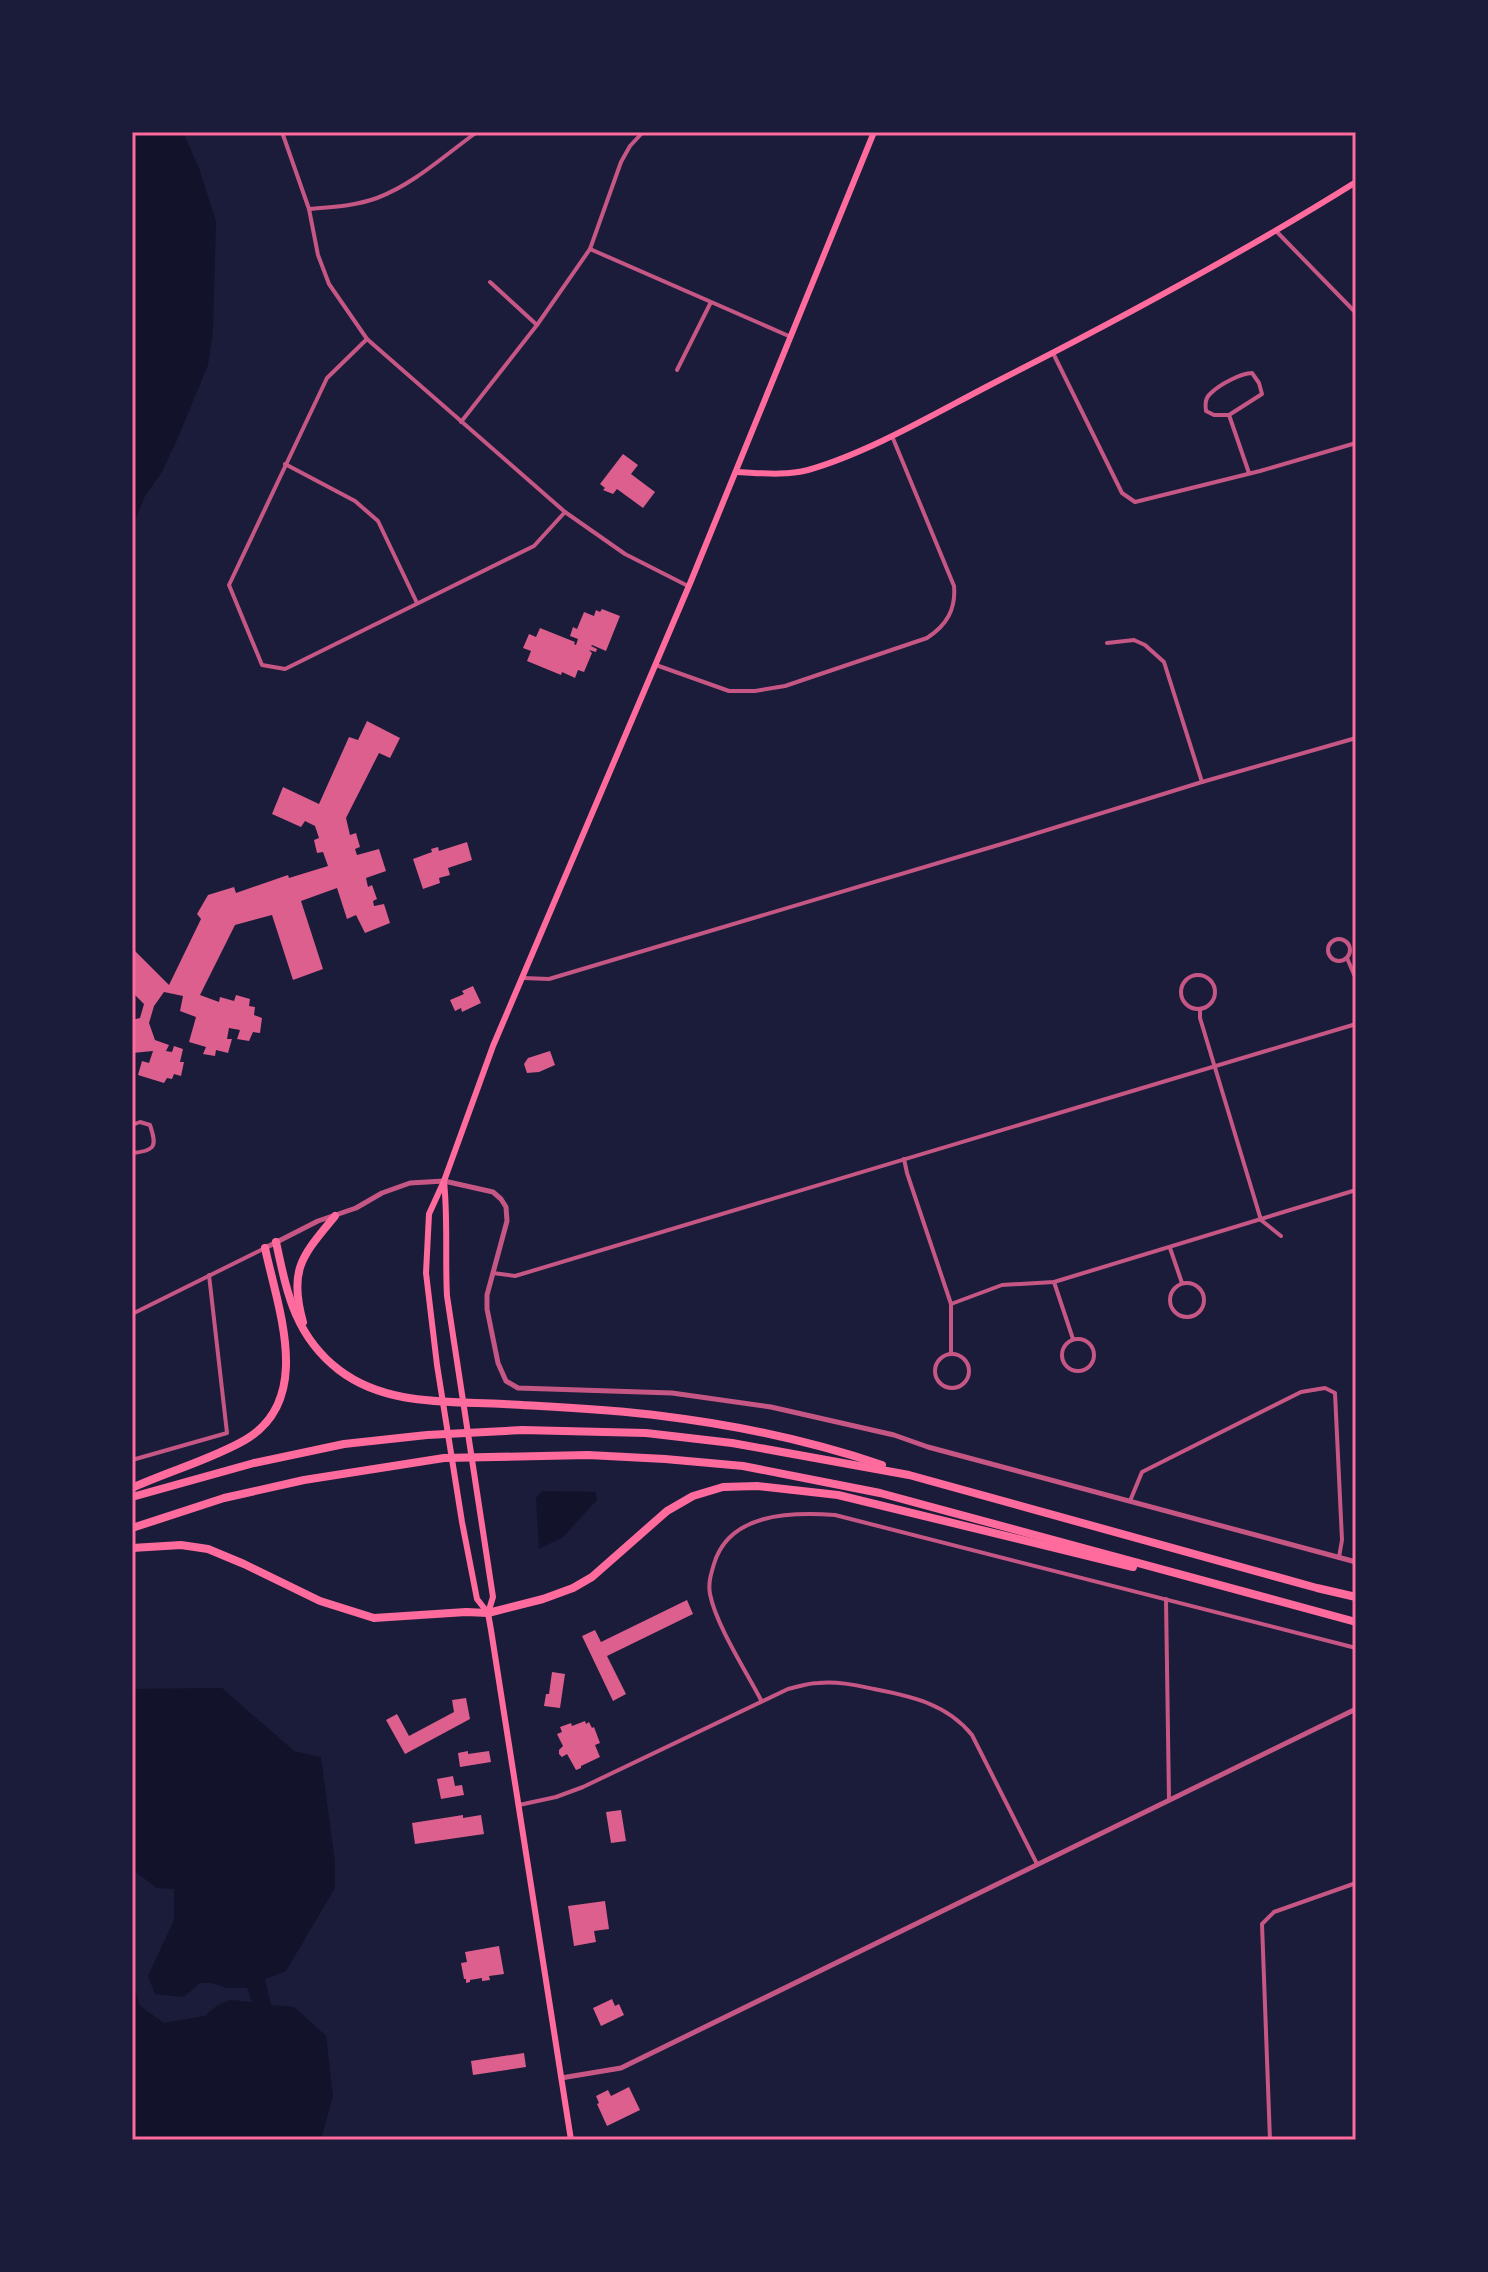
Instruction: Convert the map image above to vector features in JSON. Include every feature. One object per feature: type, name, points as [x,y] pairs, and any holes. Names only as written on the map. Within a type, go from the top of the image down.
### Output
[{"type":"highway","points":[[311,1341],[299,1306],[299,1269],[312,1241],[335,1216]]},
{"type":"highway","points":[[276,1242],[295,1317],[311,1341],[340,1370],[360,1383],[394,1395],[675,1418],[794,1440],[909,1475],[1356,1597]]},
{"type":"highway","points":[[132,1488],[237,1445],[260,1429],[282,1398],[287,1360],[265,1248]]},
{"type":"highway","points":[[132,1497],[254,1463],[344,1444],[427,1435],[522,1430],[646,1433],[732,1443],[909,1475]]},
{"type":"highway","points":[[132,1528],[224,1498],[304,1480],[444,1458],[588,1455],[665,1459],[743,1466],[880,1493],[1294,1606]]},
{"type":"highway","points":[[132,1548],[181,1545],[208,1549],[320,1601],[374,1618],[488,1613],[573,1588],[592,1577],[647,1526],[693,1496],[723,1487],[757,1486],[838,1495],[1356,1622]]},
{"type":"main road","points":[[488,1613],[477,1599],[437,1365],[426,1273],[429,1214],[493,1046],[689,586],[874,132]]},
{"type":"main road","points":[[736,472],[786,475],[840,458],[892,435],[1053,353],[1277,232],[1356,182]]},
{"type":"main road","points":[[444,1181],[447,1296],[493,1597],[488,1613],[571,2140]]},
{"type":"street","points":[[282,132],[309,209],[318,255],[329,284],[367,339],[565,512],[625,554],[689,586]]},
{"type":"street","points":[[309,209],[350,205],[379,197],[415,178],[477,132]]},
{"type":"street","points":[[461,422],[537,325],[590,249],[621,162],[643,132]]},
{"type":"street","points":[[1277,232],[1356,313]]},
{"type":"street","points":[[590,249],[791,337]]},
{"type":"street","points":[[490,282],[537,325]]},
{"type":"street","points":[[677,370],[711,302]]},
{"type":"street","points":[[367,339],[327,378],[229,585],[262,665],[285,669],[534,546],[565,512]]},
{"type":"street","points":[[1053,353],[1122,493],[1135,502],[1356,443]]},
{"type":"street","points":[[1243,373],[1252,373],[1262,394],[1229,415],[1214,415],[1206,411],[1209,394],[1243,373]]},
{"type":"street","points":[[1229,415],[1249,473]]},
{"type":"street","points":[[656,665],[729,691],[755,691],[785,686],[927,638],[937,631],[952,610],[954,586],[892,435]]},
{"type":"street","points":[[285,464],[355,501],[378,521],[417,603]]},
{"type":"street","points":[[1107,643],[1134,640],[1145,645],[1164,662],[1202,782]]},
{"type":"street","points":[[523,978],[549,979],[1356,738]]},
{"type":"street","points":[[1343,939],[1349,943],[1351,951],[1347,958],[1337,961],[1331,958],[1328,948],[1331,941],[1343,939]]},
{"type":"street","points":[[1347,958],[1356,979]]},
{"type":"street","points":[[1203,976],[1212,983],[1214,994],[1210,1004],[1200,1009],[1185,1003],[1181,988],[1187,979],[1203,976]]},
{"type":"street","points":[[1200,1009],[1200,1018],[1261,1220],[1281,1236]]},
{"type":"street","points":[[493,1273],[515,1276],[1356,1024]]},
{"type":"street","points":[[132,1125],[140,1122],[150,1125],[155,1141],[146,1152],[132,1153]]},
{"type":"street","points":[[904,1159],[951,1304],[951,1354]]},
{"type":"street","points":[[132,1314],[318,1221],[356,1208],[382,1193],[410,1183],[444,1181],[493,1192],[506,1207],[507,1221],[487,1295],[491,1335],[498,1363],[506,1381],[518,1388],[672,1393],[771,1407],[894,1435],[928,1447],[1356,1562]]},
{"type":"street","points":[[951,1304],[1002,1285],[1054,1282],[1356,1190]]},
{"type":"street","points":[[1170,1247],[1182,1283]]},
{"type":"street","points":[[132,1460],[227,1433],[209,1275]]},
{"type":"street","points":[[1054,1282],[1073,1339]]},
{"type":"street","points":[[1182,1283],[1194,1284],[1203,1292],[1203,1309],[1194,1317],[1177,1315],[1170,1306],[1173,1290],[1182,1283]]},
{"type":"street","points":[[1073,1339],[1088,1342],[1094,1351],[1093,1362],[1085,1370],[1074,1372],[1062,1361],[1061,1351],[1073,1339]]},
{"type":"street","points":[[951,1354],[966,1362],[969,1372],[965,1383],[949,1389],[939,1384],[934,1373],[941,1358],[951,1354]]},
{"type":"street","points":[[1130,1501],[1142,1472],[1301,1392],[1325,1388],[1335,1393],[1342,1540],[1339,1557]]},
{"type":"street","points":[[761,1700],[718,1618],[709,1581],[717,1555],[729,1536],[738,1529],[762,1519],[810,1513],[835,1515],[1356,1648]]},
{"type":"street","points":[[1166,1599],[1169,1800]]},
{"type":"street","points":[[519,1805],[583,1787],[788,1689],[817,1683],[846,1683],[912,1696],[935,1705],[964,1725],[972,1735],[1037,1864]]},
{"type":"street","points":[[561,2078],[621,2068],[1356,1709]]},
{"type":"street","points":[[1270,2140],[1262,1924],[1274,1912],[1356,1883]]},
{"type":"shaded area","points":[[132,132],[183,132],[199,168],[216,221],[213,331],[208,365],[177,440],[162,472],[145,496],[133,526],[132,625]]},
{"type":"shaded area","points":[[542,1491],[596,1492],[597,1500],[563,1537],[539,1549],[536,1498]]},
{"type":"shaded area","points":[[222,1688],[294,1751],[321,1757],[335,1863],[335,1888],[286,1971],[265,1979],[271,2005],[294,2007],[326,2036],[333,2096],[321,2140],[132,2140],[132,1979],[140,2006],[164,2023],[205,2016],[219,2004],[231,2000],[252,2002],[247,1988],[227,1988],[212,1983],[200,1983],[184,1997],[155,1994],[148,1976],[174,1920],[174,1889],[157,1888],[137,1873],[132,1875],[132,1689]]},
{"type":"building","points":[[623,454],[638,465],[631,474],[655,492],[643,508],[617,489],[613,494],[603,490],[605,488],[600,484]]},
{"type":"building","points":[[602,609],[620,616],[606,651],[591,646],[597,649],[596,652],[589,650],[592,653],[584,672],[578,670],[575,678],[527,661],[531,651],[523,648],[529,634],[536,637],[540,628],[576,645],[578,639],[570,636],[573,627],[577,629],[584,612],[594,616],[596,610],[600,612]]},
{"type":"building","points":[[367,721],[400,738],[390,758],[379,753],[346,818],[350,835],[356,833],[360,847],[355,849],[357,855],[379,849],[386,871],[366,878],[368,887],[372,885],[377,899],[373,901],[374,906],[384,904],[390,923],[365,933],[356,915],[347,919],[337,888],[301,901],[323,969],[293,980],[272,915],[235,925],[200,995],[219,1002],[220,997],[234,1001],[236,995],[250,999],[249,1006],[255,1007],[254,1015],[262,1018],[260,1033],[253,1032],[249,1041],[237,1039],[240,1030],[229,1028],[227,1039],[232,1039],[228,1053],[216,1050],[215,1056],[203,1054],[206,1047],[189,1042],[196,1017],[180,1011],[183,996],[164,992],[154,1006],[149,1023],[155,1040],[169,1045],[166,1051],[172,1052],[174,1046],[183,1049],[181,1076],[174,1074],[164,1083],[138,1075],[142,1061],[149,1063],[153,1051],[132,1053],[132,1020],[140,1018],[144,1004],[132,992],[132,951],[169,985],[201,919],[197,914],[208,895],[234,887],[236,893],[288,875],[289,878],[328,866],[323,852],[317,853],[314,840],[319,838],[315,826],[305,821],[301,827],[272,814],[283,787],[319,804],[349,737],[358,740]]},
{"type":"building","points":[[467,842],[472,860],[448,868],[450,875],[439,878],[440,883],[423,889],[413,859],[432,852],[431,849],[438,847],[439,851]]},
{"type":"building","points":[[473,986],[481,1003],[462,1012],[461,1008],[455,1011],[450,1000]]},
{"type":"building","points":[[550,1051],[555,1065],[527,1073],[524,1064],[528,1058]]},
{"type":"building","points":[[687,1600],[693,1614],[607,1656],[626,1694],[613,1701],[582,1636],[595,1630],[601,1642]]},
{"type":"building","points":[[552,1672],[565,1674],[560,1708],[544,1706]]},
{"type":"building","points":[[466,1698],[470,1719],[405,1754],[386,1720],[397,1714],[409,1736],[454,1712],[452,1700]]},
{"type":"building","points":[[585,1721],[594,1727],[600,1743],[595,1745],[600,1757],[576,1770],[567,1754],[562,1757],[559,1754],[563,1746],[557,1734],[562,1732],[560,1727]]},
{"type":"building","points":[[468,1751],[468,1754],[489,1751],[491,1762],[460,1767],[458,1753]]},
{"type":"building","points":[[453,1776],[455,1786],[462,1785],[464,1795],[441,1799],[437,1779]]},
{"type":"building","points":[[621,1810],[626,1841],[611,1843],[606,1812]]},
{"type":"building","points":[[463,1815],[463,1818],[481,1815],[484,1834],[415,1844],[412,1823]]},
{"type":"building","points":[[605,1901],[609,1929],[594,1931],[596,1942],[574,1946],[568,1906]]},
{"type":"building","points":[[499,1946],[504,1974],[489,1976],[490,1980],[482,1981],[482,1978],[466,1983],[461,1963],[467,1962],[465,1952]]},
{"type":"building","points":[[612,1999],[615,2006],[619,2004],[624,2015],[601,2026],[593,2008]]},
{"type":"building","points":[[524,2053],[526,2067],[473,2075],[471,2061]]},
{"type":"building","points":[[629,2087],[640,2110],[607,2126],[596,2096],[608,2090],[611,2096]]}]
